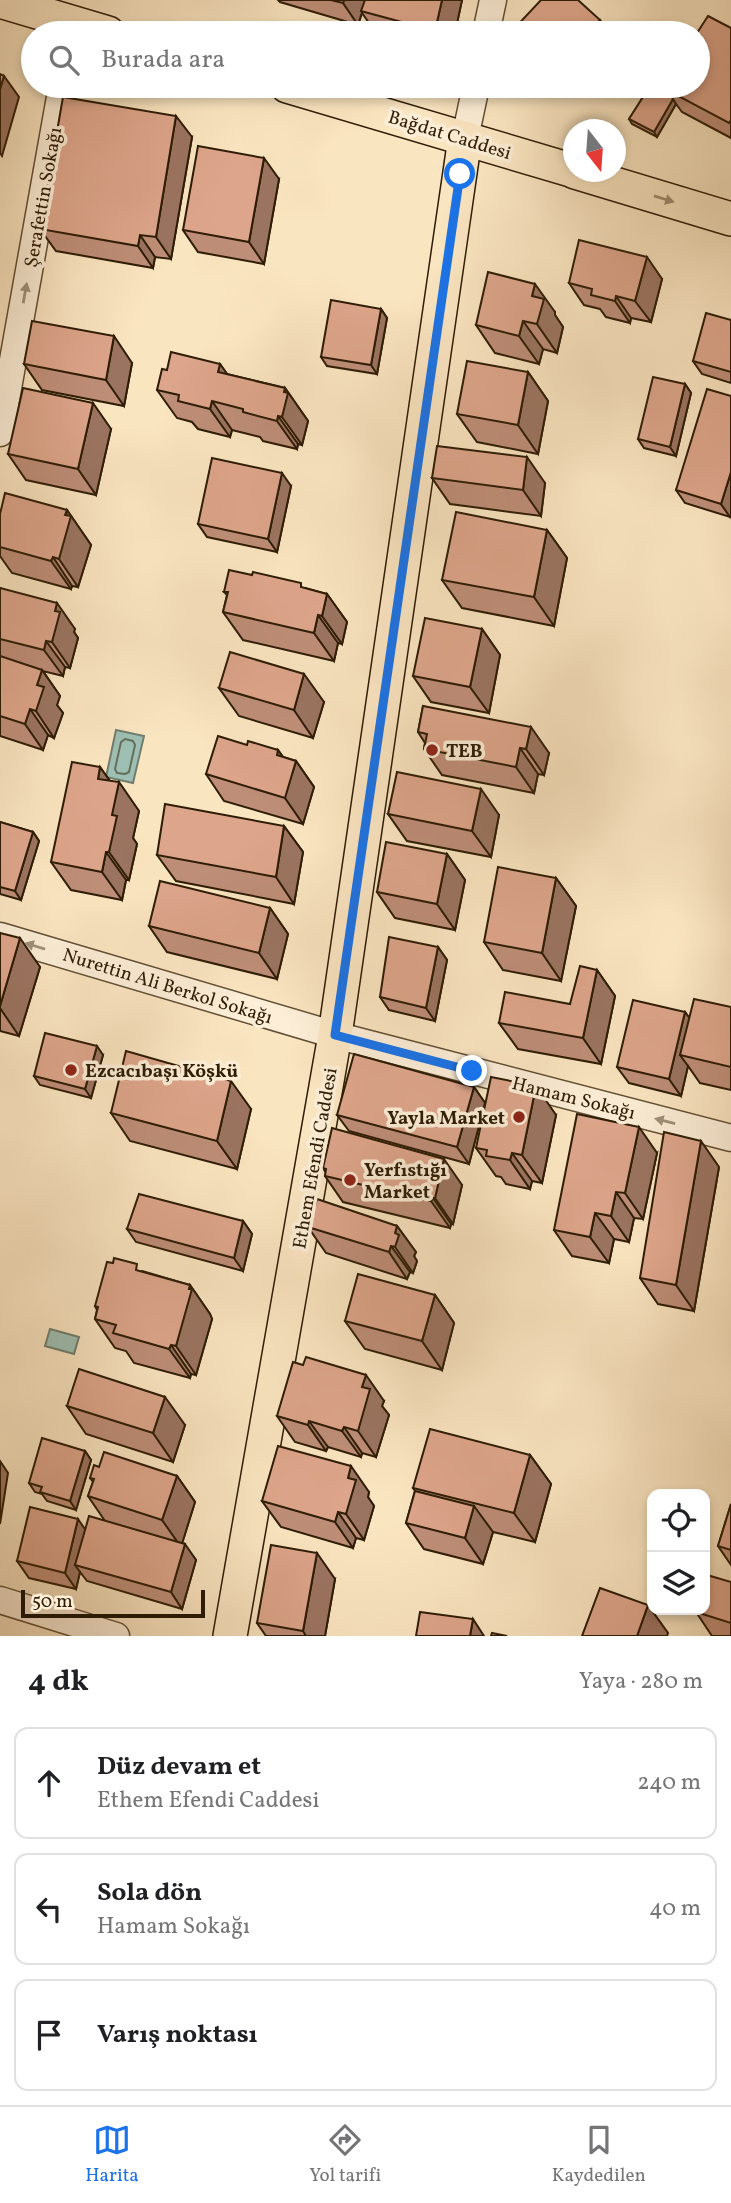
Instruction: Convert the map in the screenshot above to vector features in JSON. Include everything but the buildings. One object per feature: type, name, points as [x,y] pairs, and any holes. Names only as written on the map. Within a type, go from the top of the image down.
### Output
[{"type":"main road","points":[[0,1],[54,21]]},
{"type":"main road","name":"Bağdat Caddesi","points":[[328,98],[563,168]]},
{"type":"main road","name":"Ethem Efendi Caddesi","points":[[230,1636],[335,1035],[466,138]]},
{"type":"main road","name":"Bağdat Caddesi","points":[[610,182],[731,219]]},
{"type":"street","points":[[489,21],[493,0]]},
{"type":"street","name":"Şerafettin Sokağı","points":[[0,433],[60,98]]},
{"type":"street","points":[[466,138],[474,98]]},
{"type":"street","name":"Nurettin Ali Berkol Sokağı","points":[[0,936],[335,1035]]},
{"type":"street","name":"Hamam Sokağı","points":[[335,1035],[731,1138]]},
{"type":"street","points":[[0,1601],[116,1636]]},
{"type":"water","points":[[116,730],[144,736],[133,783],[106,777]]},
{"type":"water","points":[[50,1329],[79,1337],[74,1354],[45,1346]]},
{"type":"place","name":"TEB","points":[[432,750]]},
{"type":"place","name":"Ezcacıbaşı Köşkü","points":[[71,1070]]},
{"type":"place","name":"Yayla Market","points":[[519,1117]]},
{"type":"place","name":"Yerfıstığı Market","points":[[350,1180]]},
{"type":"route","points":[[460,174],[335,1035],[472,1071]]}]
